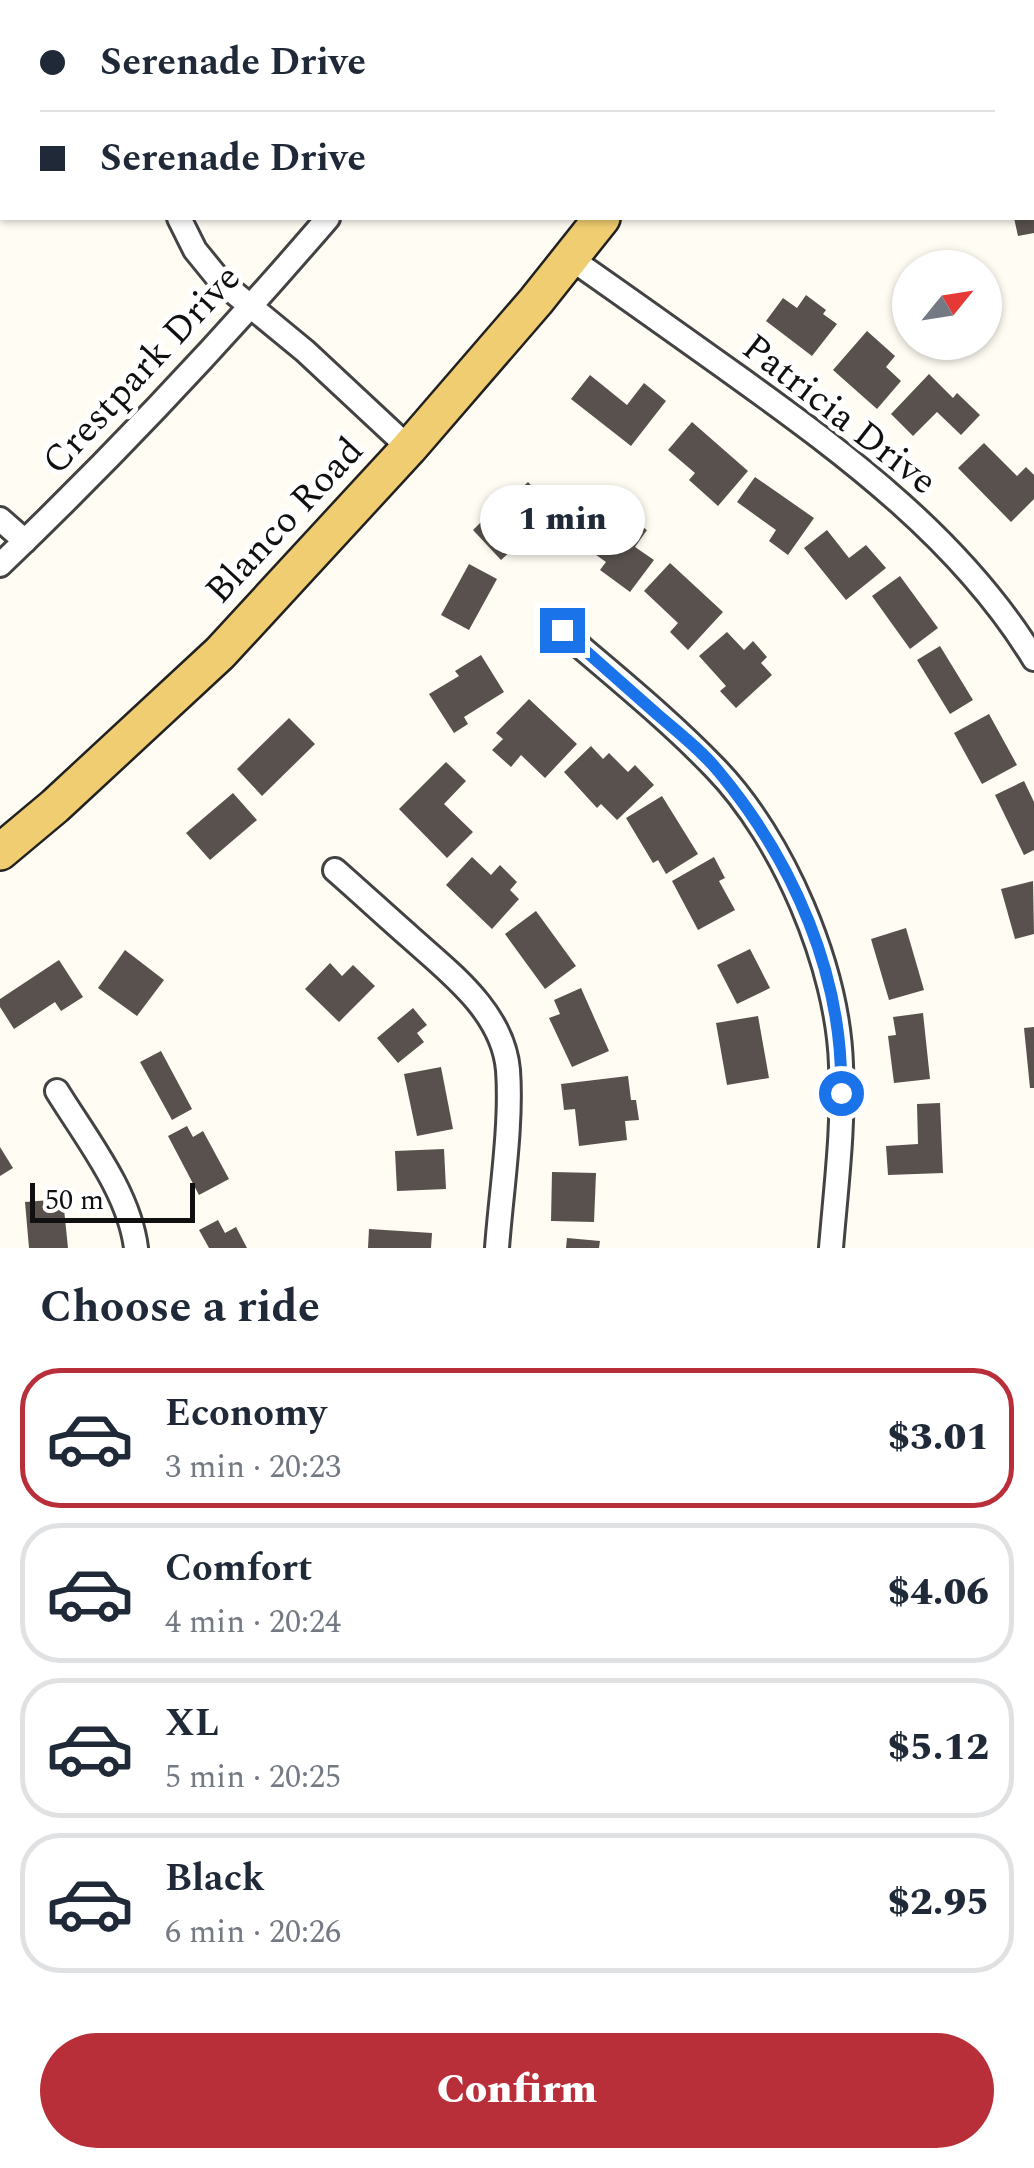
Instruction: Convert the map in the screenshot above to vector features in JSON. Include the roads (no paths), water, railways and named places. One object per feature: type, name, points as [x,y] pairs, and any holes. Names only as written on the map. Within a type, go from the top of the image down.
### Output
[{"type":"main road","name":"Blanco Road","points":[[0,852],[220,653],[409,448],[536,302],[600,220]]},
{"type":"street","points":[[180,220],[195,250],[221,282],[305,352],[409,448]]},
{"type":"street","name":"Crestpark Drive","points":[[0,565],[60,508],[252,307],[326,220]]},
{"type":"street","name":"Patricia Drive","points":[[570,258],[824,438],[892,495],[997,606],[1034,659]]},
{"type":"street","points":[[0,518],[25,541]]},
{"type":"street","points":[[562,630],[717,770],[774,850],[803,907],[824,966],[842,1064],[840,1150],[831,1248]]},
{"type":"street","points":[[334,870],[462,982],[498,1036],[508,1068],[497,1248]]},
{"type":"street","points":[[57,1091],[122,1197],[136,1248]]}]
